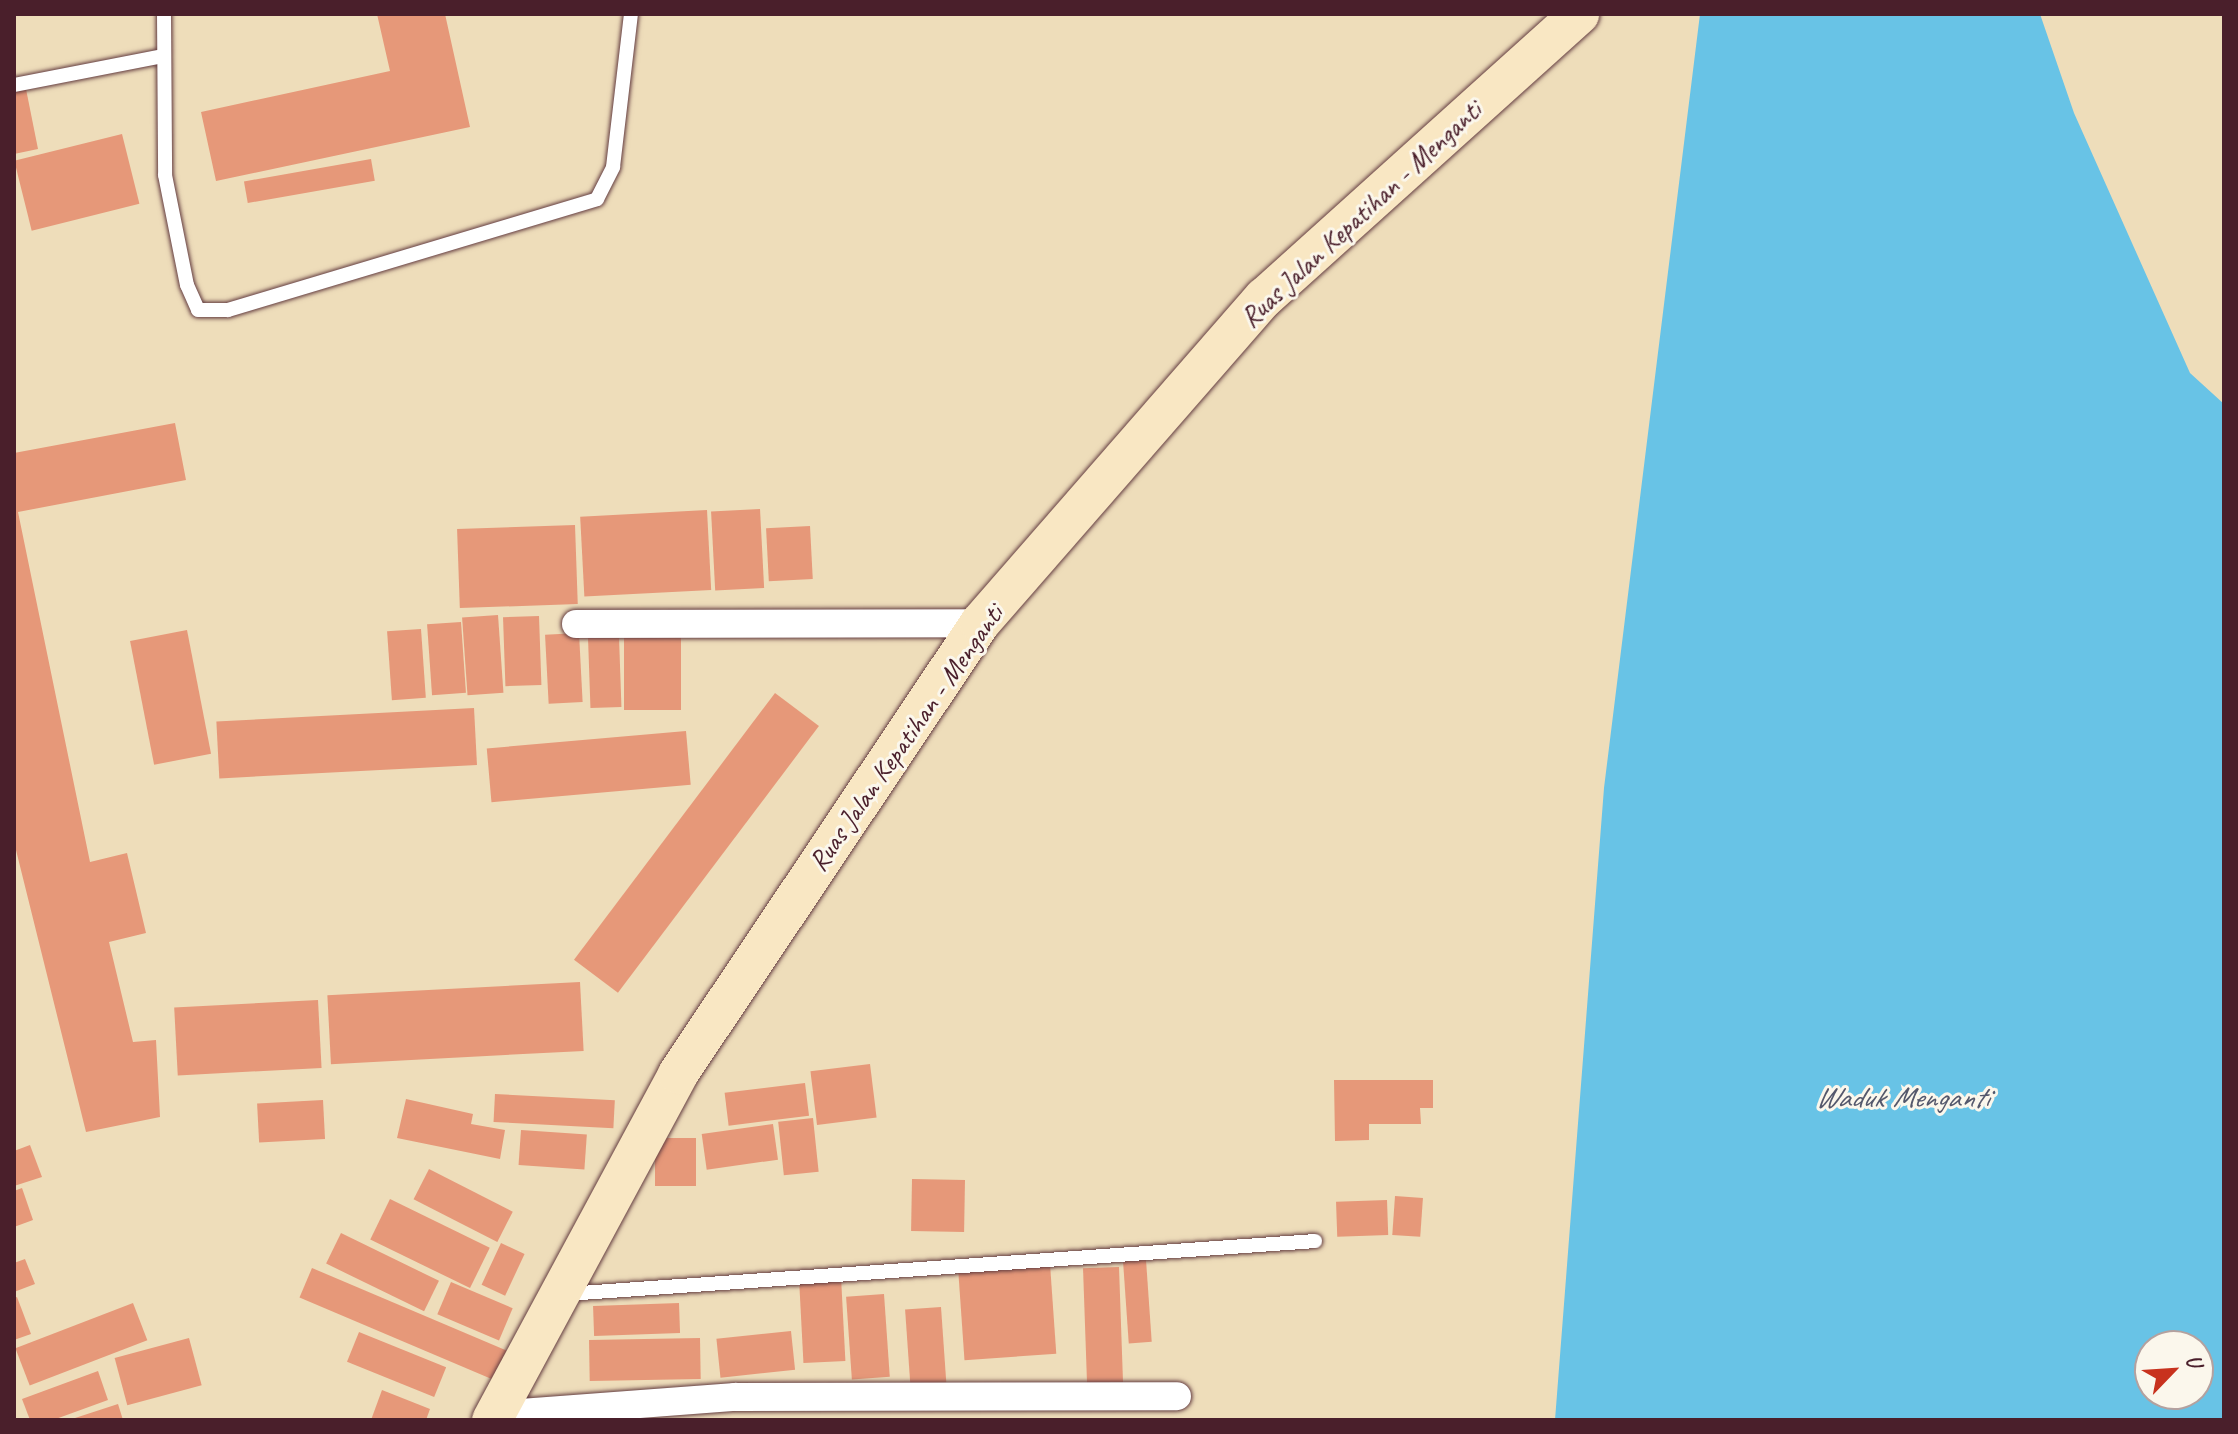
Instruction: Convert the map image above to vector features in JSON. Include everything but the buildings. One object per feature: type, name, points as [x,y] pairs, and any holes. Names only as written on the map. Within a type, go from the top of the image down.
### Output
[{"type":"main road","name":"Ruas Jalan Kepatihan - Menganti","points":[[493,1418],[678,1074],[980,623],[1264,298],[1579,14]]},
{"type":"street","points":[[576,624],[980,623]]},
{"type":"street","points":[[493,1418],[1177,1396]]},
{"type":"lane","points":[[164,14],[165,175],[187,285],[198,310],[228,310],[597,199],[613,167],[631,14]]},
{"type":"lane","points":[[14,85],[163,56]]},
{"type":"lane","points":[[559,1294],[1315,1241]]},
{"type":"water","name":"Waduk Menganti","points":[[1700,14],[2040,14],[2074,113],[2190,373],[2224,404],[2224,1420],[1555,1420],[1604,788]]}]
